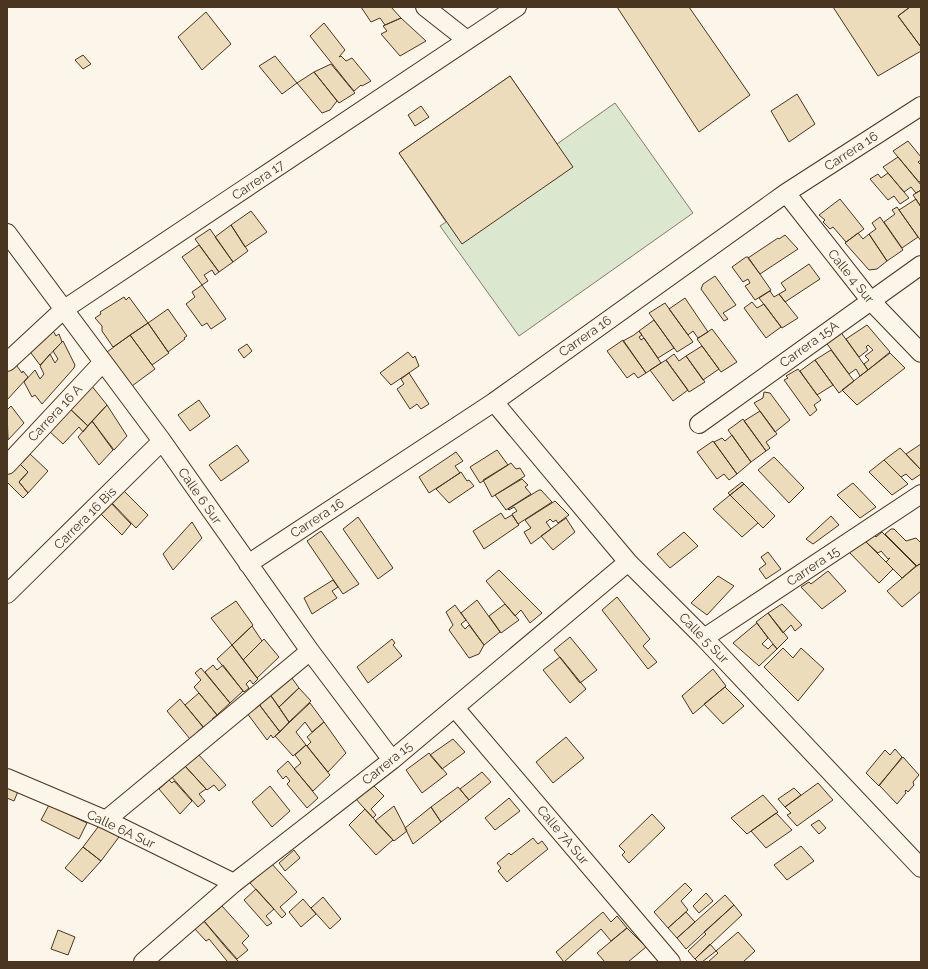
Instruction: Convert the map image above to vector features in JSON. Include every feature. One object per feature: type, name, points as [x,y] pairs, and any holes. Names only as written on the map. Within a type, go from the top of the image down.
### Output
[{"type":"street","points":[[425,7],[467,40]]},
{"type":"street","name":"Carrera 17","points":[[7,362],[63,310],[517,7]]},
{"type":"street","name":"Carrera 16","points":[[248,564],[494,402],[786,193],[921,106]]},
{"type":"street","name":"Calle 4 Sur","points":[[786,193],[870,300],[921,353]]},
{"type":"street","name":"Calle 6 Sur","points":[[7,233],[162,441],[310,651],[392,760]]},
{"type":"street","name":"Carrera 15A","points":[[699,424],[870,300],[921,265]]},
{"type":"street","name":"Carrera 16 A","points":[[7,465],[103,362]]},
{"type":"street","name":"Calle 5 Sur","points":[[494,402],[628,562],[704,638],[921,868]]},
{"type":"street","name":"Carrera 16 Bis","points":[[7,594],[162,441]]},
{"type":"street","name":"Carrera 15","points":[[704,638],[921,494]]},
{"type":"street","name":"Carrera 15","points":[[143,962],[234,883],[392,760],[628,562]]},
{"type":"street","points":[[106,820],[310,651]]},
{"type":"street","name":"Calle 7A Sur","points":[[455,708],[671,962]]},
{"type":"street","name":"Calle 6A Sur","points":[[7,778],[106,820],[234,883]]},
{"type":"green space","points":[[510,76],[557,144],[615,103],[693,213],[519,336],[440,226],[446,222],[399,153]]},
{"type":"building","points":[[361,7],[391,7],[401,18],[385,25],[380,18],[371,22]]},
{"type":"building","points":[[617,7],[689,7],[750,95],[699,132]]},
{"type":"building","points":[[833,7],[910,7],[898,16],[921,47],[921,51],[878,76]]},
{"type":"building","points":[[910,7],[921,7],[921,47],[898,16]]},
{"type":"building","points":[[206,12],[231,44],[202,70],[178,37]]},
{"type":"building","points":[[401,18],[426,41],[400,56],[381,34],[387,31],[383,26]]},
{"type":"building","points":[[324,23],[345,50],[339,57],[341,56],[346,61],[352,58],[371,81],[362,86],[361,85],[354,91],[345,80],[310,36]]},
{"type":"building","points":[[83,55],[91,64],[83,69],[75,60]]},
{"type":"building","points":[[275,56],[297,83],[282,94],[259,66]]},
{"type":"building","points":[[331,64],[355,93],[339,103],[314,72]]},
{"type":"building","points":[[314,72],[337,101],[330,110],[322,113],[297,83]]},
{"type":"building","points":[[510,76],[573,167],[462,244],[399,153]]},
{"type":"building","points":[[797,94],[815,124],[789,142],[771,111]]},
{"type":"building","points":[[421,106],[429,117],[415,126],[408,115]]},
{"type":"building","points":[[908,141],[921,157],[921,160],[918,162],[921,165],[921,181],[919,182],[893,151]]},
{"type":"building","points":[[898,157],[921,185],[921,190],[916,193],[911,187],[904,192],[883,167]]},
{"type":"building","points":[[888,173],[909,198],[900,204],[894,196],[888,200],[870,179],[878,174],[881,178]]},
{"type":"building","points":[[921,190],[921,207],[913,195]]},
{"type":"building","points":[[840,199],[864,229],[846,242],[833,227],[830,229],[823,222],[825,220],[819,215]]},
{"type":"building","points":[[916,199],[921,207],[921,241],[899,210]]},
{"type":"building","points":[[897,207],[918,237],[902,248],[884,222],[895,214],[892,210]]},
{"type":"building","points":[[251,211],[267,232],[245,247],[231,225]]},
{"type":"building","points":[[880,217],[903,250],[887,261],[869,234],[876,229],[872,223]]},
{"type":"building","points":[[231,225],[248,251],[233,262],[215,237]]},
{"type":"building","points":[[210,229],[233,262],[219,272],[195,239]]},
{"type":"building","points":[[858,233],[863,239],[869,234],[887,261],[877,269],[869,270],[845,243]]},
{"type":"building","points":[[785,235],[798,249],[760,274],[748,258]]},
{"type":"building","points":[[199,245],[219,272],[215,275],[212,270],[204,275],[208,281],[202,285],[182,257]]},
{"type":"building","points":[[748,257],[771,290],[755,300],[745,286],[750,283],[748,279],[743,282],[732,267]]},
{"type":"building","points":[[809,264],[820,279],[785,302],[779,294],[786,290],[781,283]]},
{"type":"building","points":[[715,276],[736,305],[723,313],[728,319],[724,321],[701,289],[703,284]]},
{"type":"building","points":[[202,285],[226,319],[211,329],[207,323],[202,326],[186,304],[195,297],[192,292]]},
{"type":"building","points":[[770,291],[774,297],[779,294],[798,318],[782,328],[759,298]]},
{"type":"building","points":[[124,297],[126,300],[129,297],[148,323],[113,347],[102,331],[102,326],[95,318],[101,314],[100,312]]},
{"type":"building","points":[[685,298],[708,332],[698,338],[693,331],[688,335],[669,309]]},
{"type":"building","points":[[752,302],[757,308],[764,304],[781,327],[766,338],[744,308]]},
{"type":"building","points":[[665,303],[693,342],[677,352],[649,313]]},
{"type":"building","points":[[168,309],[187,336],[168,352],[148,323]]},
{"type":"building","points":[[654,320],[674,348],[658,358],[639,331]]},
{"type":"building","points":[[148,323],[169,353],[152,365],[130,335]]},
{"type":"building","points":[[867,325],[890,352],[868,370],[864,364],[869,360],[865,356],[873,350],[868,345],[866,347],[868,350],[859,357],[846,339]]},
{"type":"building","points":[[51,327],[56,336],[59,334],[62,342],[40,365],[28,349]]},
{"type":"building","points":[[712,329],[737,362],[721,372],[697,339]]},
{"type":"building","points":[[639,331],[642,335],[639,337],[641,340],[644,338],[661,363],[646,373],[623,341]]},
{"type":"building","points":[[840,331],[868,370],[860,376],[856,369],[849,374],[825,341]]},
{"type":"building","points":[[130,335],[155,369],[132,386],[107,352]]},
{"type":"building","points":[[623,340],[646,373],[638,378],[634,373],[627,378],[607,351]]},
{"type":"building","points":[[63,341],[75,365],[74,368],[42,404],[35,395],[32,397],[24,382],[35,370],[40,379],[44,374],[40,366],[50,354],[55,363],[58,359],[53,351]]},
{"type":"building","points":[[247,344],[252,351],[244,358],[238,350]]},
{"type":"building","points":[[702,346],[719,369],[703,380],[686,356]]},
{"type":"building","points":[[831,350],[854,381],[839,393],[815,360]]},
{"type":"building","points":[[408,352],[413,358],[415,356],[419,366],[391,385],[380,373]]},
{"type":"building","points":[[890,353],[905,368],[857,405],[842,390]]},
{"type":"building","points":[[674,354],[679,361],[686,356],[705,382],[689,392],[666,360]]},
{"type":"building","points":[[666,360],[688,390],[673,401],[650,370]]},
{"type":"building","points":[[815,360],[833,385],[817,395],[800,371]]},
{"type":"building","points":[[14,362],[22,373],[23,371],[28,377],[7,400],[7,369]]},
{"type":"building","points":[[798,369],[821,400],[814,405],[817,410],[810,416],[784,380],[788,378],[786,376]]},
{"type":"building","points":[[409,373],[429,404],[421,409],[417,404],[410,409],[397,389],[404,384],[401,379]]},
{"type":"building","points":[[91,385],[107,405],[88,426],[70,409]]},
{"type":"building","points":[[764,392],[770,393],[790,420],[775,432],[754,403],[763,398]]},
{"type":"building","points":[[199,400],[210,416],[190,431],[178,415]]},
{"type":"building","points":[[107,405],[127,436],[114,450],[92,421]]},
{"type":"building","points":[[11,406],[24,423],[8,440],[7,410]]},
{"type":"building","points":[[68,407],[88,426],[83,432],[79,427],[63,444],[48,430]]},
{"type":"building","points":[[760,411],[777,434],[766,442],[770,448],[766,451],[744,421]]},
{"type":"building","points":[[743,419],[766,451],[751,462],[728,430]]},
{"type":"building","points":[[92,421],[113,450],[99,465],[78,437]]},
{"type":"building","points":[[732,435],[751,462],[737,474],[714,442],[722,438],[725,441]]},
{"type":"building","points":[[713,441],[737,474],[729,480],[724,474],[717,479],[697,452]]},
{"type":"building","points":[[921,444],[921,470],[906,454]]},
{"type":"building","points":[[237,445],[249,461],[221,481],[209,465]]},
{"type":"building","points":[[900,448],[921,470],[921,474],[912,480],[906,474],[901,477],[884,460]]},
{"type":"building","points":[[497,450],[508,465],[480,483],[470,467]]},
{"type":"building","points":[[456,452],[463,461],[455,466],[460,473],[429,493],[419,477]]},
{"type":"building","points":[[30,454],[48,471],[28,493],[19,482],[28,472],[19,463],[21,460],[23,462]]},
{"type":"building","points":[[774,457],[804,488],[789,503],[758,470]]},
{"type":"building","points":[[884,460],[908,484],[892,495],[869,472]]},
{"type":"building","points":[[19,463],[28,472],[19,482],[28,493],[23,498],[7,482],[7,473]]},
{"type":"building","points":[[511,463],[516,469],[520,468],[525,476],[492,497],[483,480]]},
{"type":"building","points":[[461,472],[467,481],[469,480],[474,486],[449,503],[436,489]]},
{"type":"building","points":[[522,479],[528,485],[525,487],[531,494],[506,510],[495,495]]},
{"type":"building","points":[[742,482],[744,484],[730,495],[728,493]]},
{"type":"building","points":[[853,483],[876,507],[860,518],[837,495]]},
{"type":"building","points":[[744,484],[775,516],[763,528],[730,495]]},
{"type":"building","points":[[123,490],[148,515],[136,528],[111,502]]},
{"type":"building","points":[[541,490],[552,502],[518,524],[512,514],[517,511],[514,507],[509,510],[508,509]]},
{"type":"building","points":[[730,495],[758,523],[742,537],[713,509]]},
{"type":"building","points":[[555,501],[569,515],[558,523],[556,520],[553,522],[550,519],[546,522],[551,529],[531,544],[524,532],[531,528],[525,520]]},
{"type":"building","points":[[111,503],[131,524],[122,535],[101,514]]},
{"type":"building","points":[[501,513],[505,519],[512,515],[519,525],[484,549],[473,531]]},
{"type":"building","points":[[831,516],[839,525],[813,544],[806,539]]},
{"type":"building","points":[[358,517],[393,568],[378,579],[343,529]]},
{"type":"building","points":[[566,518],[575,532],[553,550],[541,536]]},
{"type":"building","points":[[192,522],[202,538],[173,570],[163,554]]},
{"type":"building","points":[[891,529],[894,529],[906,541],[916,538],[921,543],[921,563],[917,566],[885,534]]},
{"type":"building","points":[[321,531],[359,584],[343,594],[307,541]]},
{"type":"building","points":[[684,532],[698,546],[670,568],[657,554]]},
{"type":"building","points":[[882,532],[916,566],[902,578],[886,562],[890,558],[888,559],[881,551],[878,553],[866,542],[874,535],[876,537]]},
{"type":"building","points":[[865,541],[893,569],[879,583],[848,551]]},
{"type":"building","points":[[768,552],[781,569],[766,579],[759,569],[766,564],[761,557]]},
{"type":"building","points":[[919,564],[921,566],[921,591],[902,607],[887,591]]},
{"type":"building","points":[[499,570],[542,613],[530,623],[521,610],[515,616],[486,581]]},
{"type":"building","points":[[828,571],[846,591],[822,609],[801,587],[809,582],[811,584]]},
{"type":"building","points":[[718,576],[734,586],[707,615],[691,603]]},
{"type":"building","points":[[333,580],[338,587],[332,591],[337,598],[312,614],[304,598]]},
{"type":"building","points":[[617,597],[650,639],[643,646],[657,662],[648,669],[602,610]]},
{"type":"building","points":[[477,600],[500,632],[484,645],[461,613]]},
{"type":"building","points":[[236,601],[253,625],[232,645],[211,618]]},
{"type":"building","points":[[505,604],[519,620],[501,633],[489,616]]},
{"type":"building","points":[[782,604],[802,625],[795,631],[791,625],[783,633],[768,613]]},
{"type":"building","points":[[455,605],[466,620],[461,624],[465,629],[469,625],[484,645],[479,654],[469,658],[449,630],[453,625],[446,612]]},
{"type":"building","points":[[768,613],[788,638],[777,649],[756,622]]},
{"type":"building","points":[[757,623],[768,638],[762,644],[768,649],[773,644],[777,649],[759,666],[733,643]]},
{"type":"building","points":[[252,626],[262,641],[243,660],[232,645]]},
{"type":"building","points":[[570,637],[597,670],[580,683],[554,650]]},
{"type":"building","points":[[264,639],[279,657],[257,678],[243,660]]},
{"type":"building","points":[[392,639],[395,643],[393,645],[402,656],[368,683],[357,667]]},
{"type":"building","points":[[232,645],[258,679],[253,684],[250,680],[246,684],[249,688],[244,692],[217,659]]},
{"type":"building","points":[[783,648],[793,658],[801,648],[824,669],[798,701],[764,667]]},
{"type":"building","points":[[560,657],[586,689],[570,703],[543,670]]},
{"type":"building","points":[[213,665],[217,670],[223,665],[243,691],[230,703],[205,672]]},
{"type":"building","points":[[201,668],[230,703],[217,715],[194,687],[201,680],[195,673]]},
{"type":"building","points":[[713,669],[726,686],[693,714],[682,696]]},
{"type":"building","points":[[289,674],[299,688],[279,707],[269,693]]},
{"type":"building","points":[[725,687],[744,706],[723,724],[704,704]]},
{"type":"building","points":[[299,688],[311,701],[289,722],[279,707]]},
{"type":"building","points":[[199,693],[217,715],[212,719],[214,721],[205,729],[185,705]]},
{"type":"building","points":[[269,693],[289,722],[280,732],[258,703]]},
{"type":"building","points":[[180,699],[203,727],[190,739],[167,711]]},
{"type":"building","points":[[258,703],[280,732],[273,738],[271,735],[267,740],[247,713]]},
{"type":"building","points":[[310,703],[324,722],[312,732],[305,722],[296,732],[306,745],[293,756],[275,736]]},
{"type":"building","points":[[324,722],[346,753],[328,772],[307,746],[311,742],[307,737]]},
{"type":"building","points":[[566,737],[584,758],[553,783],[536,762]]},
{"type":"building","points":[[453,739],[465,752],[442,769],[430,755]]},
{"type":"building","points":[[306,745],[330,775],[313,791],[294,769],[301,763],[295,755]]},
{"type":"building","points":[[895,749],[902,757],[879,786],[866,773],[885,750],[890,755]]},
{"type":"building","points":[[429,753],[447,774],[422,793],[406,770]]},
{"type":"building","points":[[199,755],[226,785],[219,791],[214,785],[207,790],[185,766]]},
{"type":"building","points":[[903,757],[919,775],[913,782],[914,785],[908,792],[906,790],[905,791],[906,793],[897,804],[879,785]]},
{"type":"building","points":[[288,761],[318,798],[307,808],[287,784],[290,781],[286,776],[283,779],[277,771]]},
{"type":"building","points":[[185,766],[206,789],[199,794],[205,801],[198,807],[171,776]]},
{"type":"building","points":[[482,772],[491,782],[469,800],[460,789]]},
{"type":"building","points":[[169,780],[172,783],[174,781],[192,801],[180,814],[159,789]]},
{"type":"building","points":[[369,781],[384,796],[371,809],[376,815],[373,818],[354,797]]},
{"type":"building","points":[[818,783],[833,800],[797,826],[787,815],[791,813],[785,807]]},
{"type":"building","points":[[7,785],[19,789],[14,801],[7,798]]},
{"type":"building","points":[[270,786],[290,811],[272,827],[252,802]]},
{"type":"building","points":[[458,787],[469,800],[441,822],[431,807]]},
{"type":"building","points":[[794,788],[801,795],[785,807],[778,799]]},
{"type":"building","points":[[763,795],[778,812],[747,834],[731,818]]},
{"type":"building","points":[[509,798],[520,811],[495,830],[485,818]]},
{"type":"building","points":[[49,805],[87,823],[79,839],[41,820]]},
{"type":"building","points":[[394,806],[407,831],[394,841],[375,821]]},
{"type":"building","points":[[431,807],[441,822],[413,844],[405,828]]},
{"type":"building","points":[[365,809],[393,840],[376,855],[349,825]]},
{"type":"building","points":[[776,813],[792,830],[766,848],[751,831]]},
{"type":"building","points":[[652,814],[665,828],[629,863],[622,855],[625,852],[619,846]]},
{"type":"building","points":[[819,820],[826,828],[819,834],[811,825]]},
{"type":"building","points":[[101,823],[119,837],[101,861],[83,847]]},
{"type":"building","points":[[533,838],[538,844],[542,841],[548,849],[507,882],[498,871],[501,868],[497,863],[509,853],[511,855]]},
{"type":"building","points":[[801,846],[814,861],[787,880],[774,865]]},
{"type":"building","points":[[83,847],[101,861],[82,882],[65,868]]},
{"type":"building","points":[[294,850],[300,858],[285,871],[279,863]]},
{"type":"building","points":[[272,864],[297,892],[280,907],[286,914],[282,918],[250,883]]},
{"type":"building","points":[[685,883],[692,890],[681,901],[688,910],[668,928],[654,912]]},
{"type":"building","points":[[256,889],[274,909],[266,916],[272,923],[267,926],[244,900]]},
{"type":"building","points":[[706,893],[713,901],[699,913],[693,906]]},
{"type":"building","points":[[725,895],[734,905],[686,949],[677,938]]},
{"type":"building","points":[[323,897],[341,919],[330,929],[311,908]]},
{"type":"building","points":[[303,899],[316,914],[301,927],[289,912]]},
{"type":"building","points":[[734,905],[742,915],[695,959],[688,951],[706,934],[704,932]]},
{"type":"building","points":[[222,906],[249,936],[242,943],[248,950],[237,959],[204,921]]},
{"type":"building","points":[[603,912],[611,922],[617,916],[627,928],[611,941],[601,929],[564,962],[556,952]]},
{"type":"building","points":[[686,912],[695,922],[677,938],[668,928]]},
{"type":"building","points":[[203,920],[239,962],[226,962],[227,961],[209,939],[206,941],[194,928]]},
{"type":"building","points":[[627,928],[646,947],[628,962],[605,962],[597,953]]},
{"type":"building","points":[[58,930],[75,937],[68,955],[51,949]]},
{"type":"building","points":[[738,932],[755,951],[743,962],[708,962],[718,953],[716,951]]},
{"type":"building","points":[[710,944],[716,951],[702,962],[698,962],[695,959]]}]
